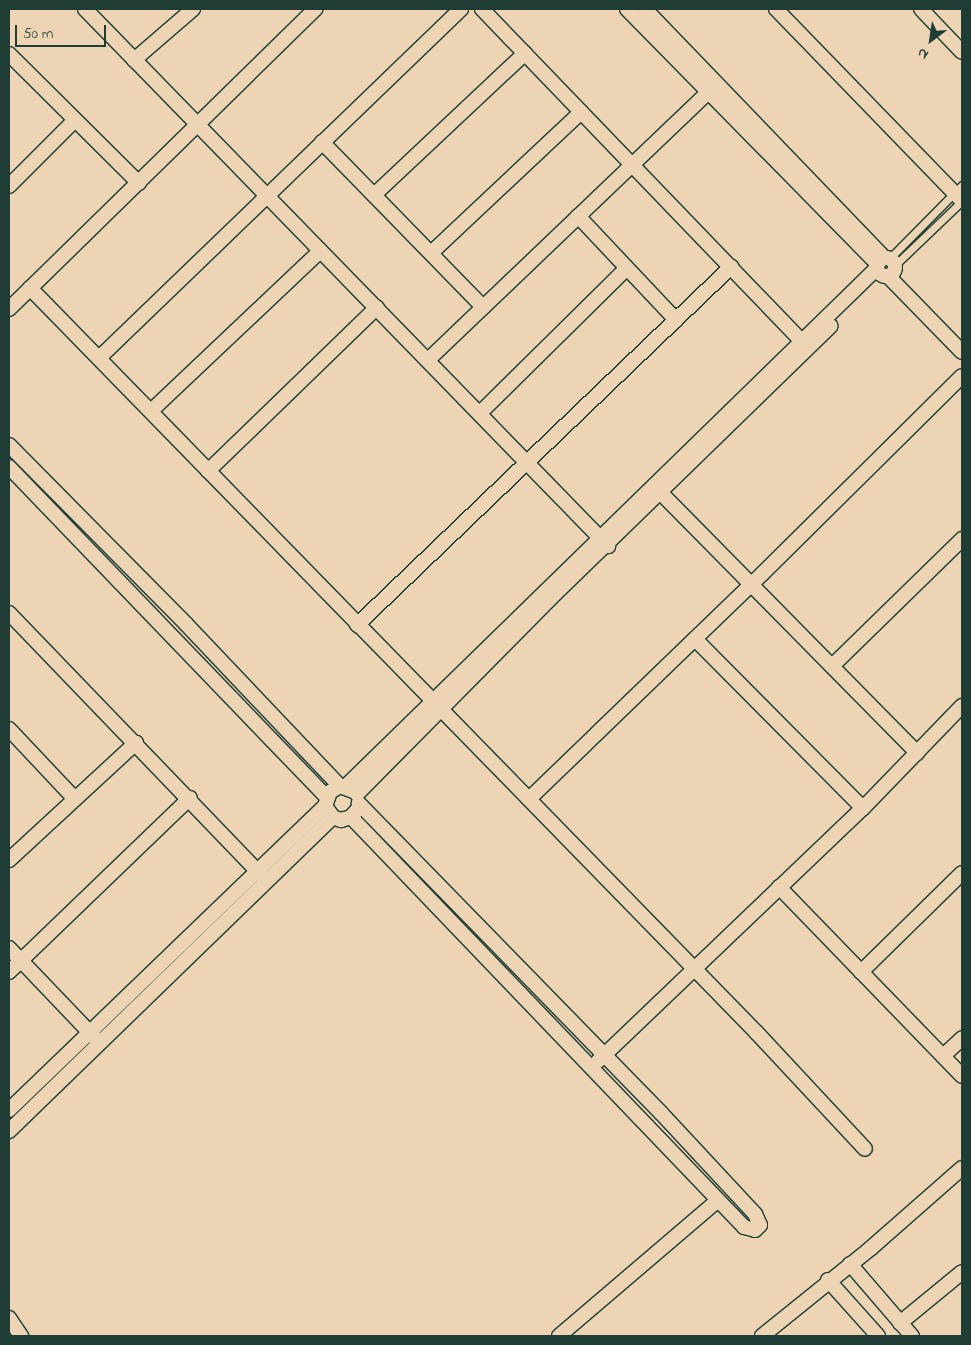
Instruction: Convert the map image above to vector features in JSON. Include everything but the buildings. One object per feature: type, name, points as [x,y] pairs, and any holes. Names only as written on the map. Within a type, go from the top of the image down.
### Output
[{"type":"street","points":[[85,9],[320,251],[429,359],[604,542]]},
{"type":"street","points":[[134,60],[193,9]]},
{"type":"street","points":[[9,309],[316,9]]},
{"type":"street","points":[[99,358],[460,9]]},
{"type":"street","points":[[482,9],[806,345]]},
{"type":"street","points":[[627,9],[713,88],[886,267],[962,340]]},
{"type":"street","points":[[776,9],[960,195]]},
{"type":"street","points":[[921,9],[962,52]]},
{"type":"street","points":[[651,11],[713,88]]},
{"type":"street","points":[[9,54],[139,183]]},
{"type":"street","points":[[374,195],[525,54]]},
{"type":"street","points":[[429,359],[713,88]]},
{"type":"street","points":[[431,253],[581,112]]},
{"type":"street","points":[[9,186],[76,120]]},
{"type":"street","points":[[322,142],[484,307]]},
{"type":"street","points":[[578,216],[676,320]]},
{"type":"street","points":[[151,411],[320,251]]},
{"type":"street","points":[[357,625],[731,267]]},
{"type":"street","points":[[9,1131],[100,1043],[328,807],[350,792],[886,267]]},
{"type":"street","points":[[886,267],[962,352]]},
{"type":"street","points":[[480,413],[627,268]]},
{"type":"street","points":[[30,288],[694,969],[865,1149]]},
{"type":"street","points":[[208,471],[377,308]]},
{"type":"street","points":[[528,799],[752,584],[962,376]]},
{"type":"street","points":[[9,445],[350,792],[605,1055],[755,1214],[760,1225],[755,1230],[744,1227],[593,1067],[351,817],[350,792]]},
{"type":"street","points":[[9,467],[328,807],[341,820],[351,817]]},
{"type":"street","points":[[658,490],[917,753]]},
{"type":"street","points":[[832,666],[962,539]]},
{"type":"street","points":[[9,613],[190,798],[263,876]]},
{"type":"street","points":[[695,639],[863,808]]},
{"type":"street","points":[[593,1067],[863,808],[962,706]]},
{"type":"street","points":[[9,729],[75,799]]},
{"type":"street","points":[[9,860],[136,743]]},
{"type":"street","points":[[9,972],[190,798]]},
{"type":"street","points":[[861,972],[962,873]]},
{"type":"street","points":[[9,1110],[90,1032],[263,876]]},
{"type":"street","points":[[779,887],[962,1076]]},
{"type":"street","points":[[9,948],[100,1043]]},
{"type":"street","points":[[943,1056],[962,1038]]},
{"type":"street","points":[[762,1336],[962,1168]]},
{"type":"street","points":[[559,1336],[718,1200]]},
{"type":"street","points":[[850,1264],[912,1336]]},
{"type":"street","points":[[900,1323],[962,1272]]},
{"type":"street","points":[[828,1280],[878,1336]]},
{"type":"street","points":[[9,1318],[21,1336]]},
{"type":"lane","points":[[886,267],[960,195]]},
{"type":"lane","points":[[886,267],[960,195]]}]
